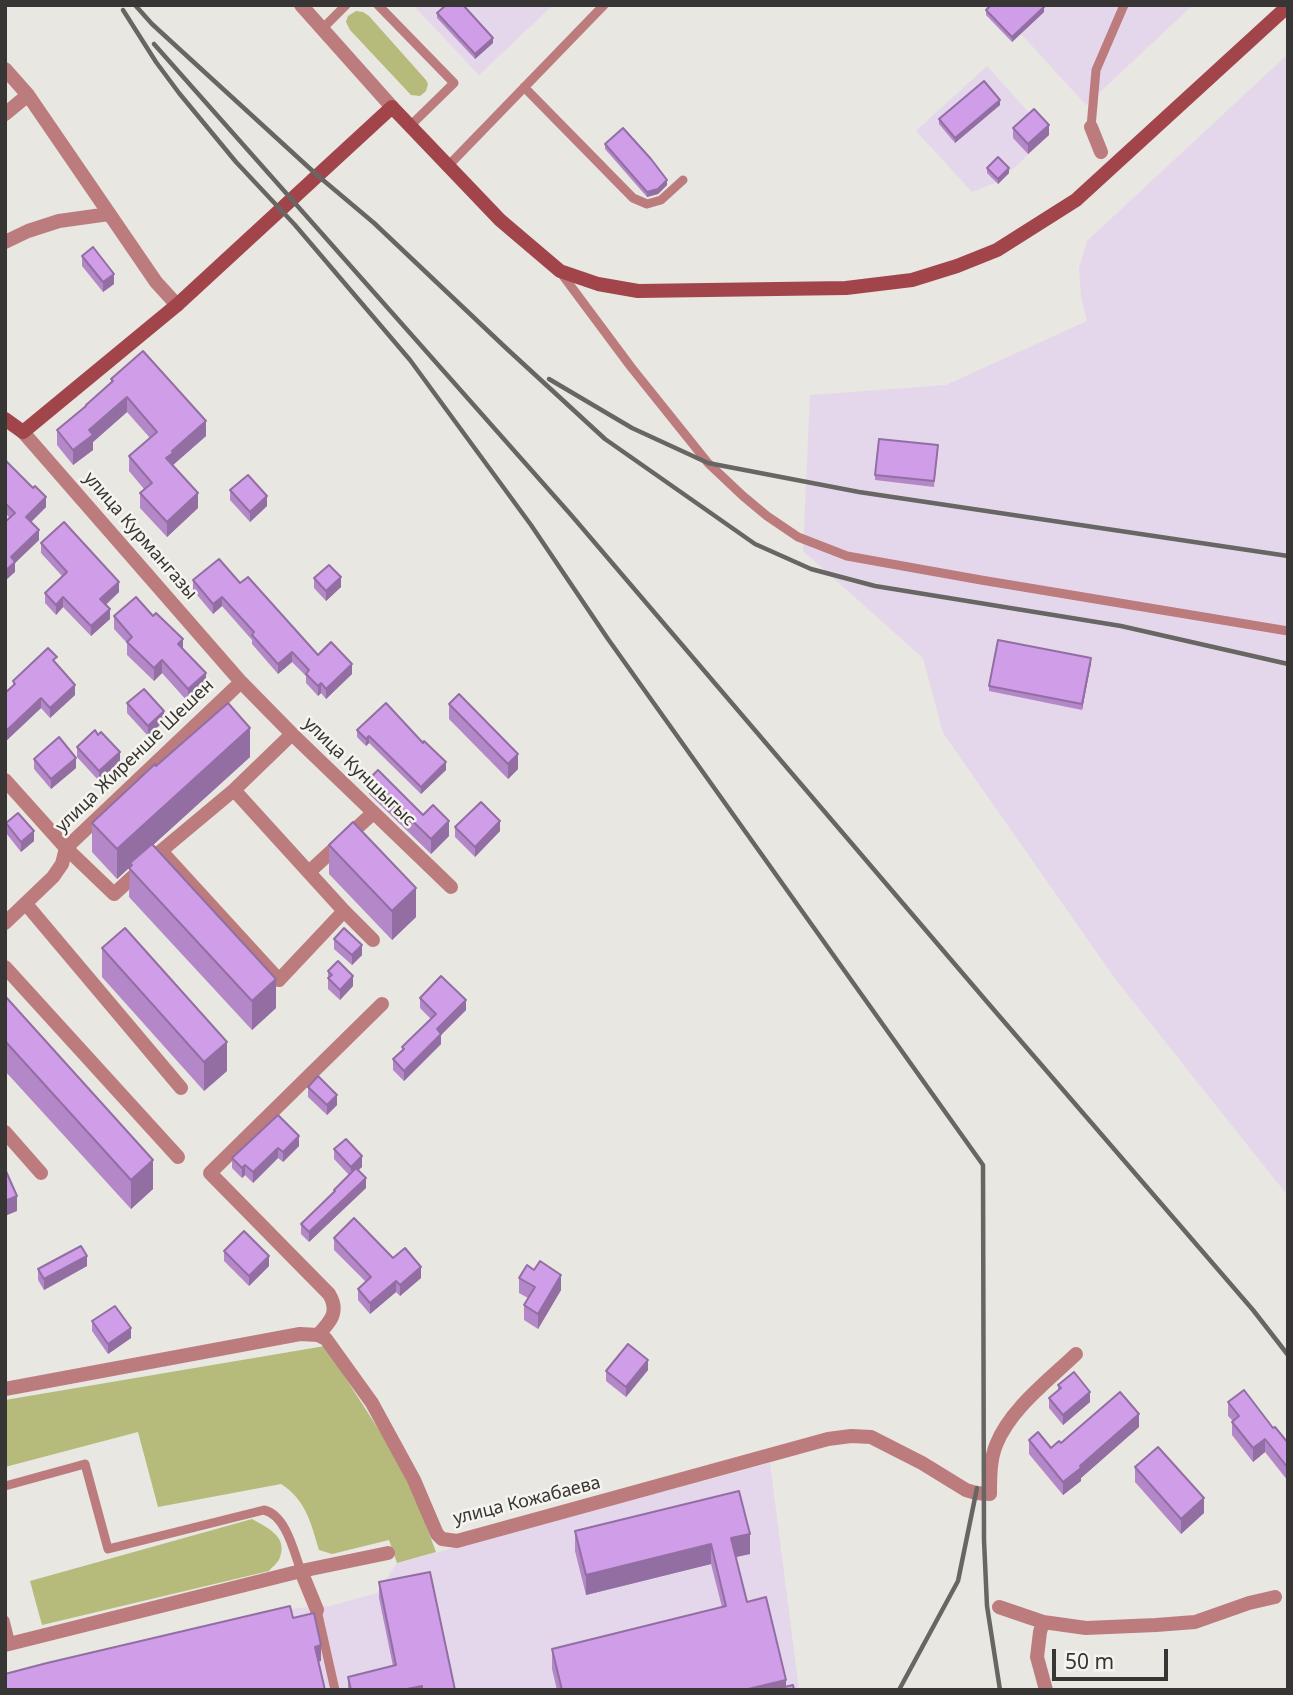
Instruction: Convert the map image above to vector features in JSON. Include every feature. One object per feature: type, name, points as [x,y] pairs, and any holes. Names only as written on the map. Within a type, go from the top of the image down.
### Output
[{"type":"main road","points":[[23,432],[177,305],[392,107],[500,220],[560,271],[598,284],[638,291],[834,288],[912,280],[997,250],[1076,200],[1288,6]]},
{"type":"main road","name":"улица Курмангазы","points":[[5,419],[23,432]]},
{"type":"street","points":[[301,5],[392,107]]},
{"type":"street","points":[[5,69],[28,94],[156,282],[177,305]]},
{"type":"street","points":[[5,114],[28,94]]},
{"type":"street","points":[[1091,127],[1101,152]]},
{"type":"street","points":[[5,242],[59,221],[109,214]]},
{"type":"street","name":"улица Курмангазы","points":[[23,432],[242,682]]},
{"type":"street","name":"улица Куншыгыс","points":[[242,682],[292,734],[451,887]]},
{"type":"street","name":"улица Жиренше Шешен","points":[[5,923],[53,877],[62,864],[66,848],[242,682]]},
{"type":"street","points":[[5,780],[66,848],[114,894],[234,790],[292,734]]},
{"type":"street","points":[[234,790],[373,940]]},
{"type":"street","points":[[309,872],[373,813]]},
{"type":"street","points":[[161,851],[279,981],[344,911]]},
{"type":"street","points":[[26,904],[181,1088]]},
{"type":"street","points":[[5,967],[178,1157]]},
{"type":"street","points":[[5,1390],[300,1334],[318,1335],[329,1324],[335,1309],[329,1294],[210,1173],[382,1004]]},
{"type":"street","points":[[5,1132],[41,1172]]},
{"type":"street","name":"улица Кожабаева","points":[[318,1335],[326,1339],[372,1403],[414,1480],[437,1534],[449,1541],[467,1539],[828,1439],[851,1436],[871,1437],[922,1463],[966,1490],[990,1494],[990,1474],[996,1446],[1010,1418],[1076,1354]]},
{"type":"street","points":[[8,1645],[301,1571],[388,1553]]},
{"type":"street","points":[[301,1571],[317,1610]]},
{"type":"street","points":[[999,1607],[1044,1622],[1086,1628],[1195,1622],[1275,1597]]},
{"type":"street","points":[[1044,1622],[1037,1657],[1046,1690]]},
{"type":"lane","points":[[322,29],[346,5]]},
{"type":"lane","points":[[378,5],[454,83],[410,126]]},
{"type":"lane","points":[[448,166],[604,5]]},
{"type":"lane","points":[[1091,127],[1096,70],[1124,5]]},
{"type":"lane","points":[[524,87],[633,198],[647,204],[661,200],[683,180]]},
{"type":"lane","points":[[1101,152],[1106,173]]},
{"type":"lane","points":[[560,271],[631,367],[708,463],[767,516],[798,537],[847,556],[1288,631]]},
{"type":"lane","points":[[5,1486],[85,1464],[108,1549],[264,1510],[272,1511],[288,1535],[301,1571]]},
{"type":"lane","points":[[317,1610],[335,1690]]},
{"type":"lane","points":[[5,1620],[8,1645]]},
{"type":"shaded area","points":[[413,5],[553,5],[479,75]]},
{"type":"shaded area","points":[[989,5],[1193,5],[1086,105],[1021,34]]},
{"type":"shaded area","points":[[1288,54],[1288,1196],[1116,980],[943,733],[923,658],[803,551],[810,395],[946,385],[1087,321],[1081,297],[1079,268],[1087,241]]},
{"type":"shaded area","points":[[987,66],[1049,135],[1000,181],[972,192],[916,131]]},
{"type":"shaded area","points":[[770,1463],[799,1690],[5,1690],[59,1670],[296,1608],[330,1606],[377,1593],[397,1563]]},
{"type":"green space","points":[[356,11],[369,16],[426,80],[426,91],[420,96],[411,95],[350,30],[346,22],[348,16]]},
{"type":"green space","points":[[325,1346],[406,1472],[436,1552],[397,1563],[389,1540],[332,1554],[319,1550],[302,1505],[281,1484],[158,1507],[138,1432],[5,1467],[5,1400]]},
{"type":"green space","points":[[252,1519],[274,1533],[281,1543],[279,1559],[269,1571],[42,1625],[30,1581]]},
{"type":"building","points":[[446,5],[463,5],[493,38],[475,54],[437,13]]},
{"type":"building","points":[[991,5],[1044,7],[1012,37],[986,10]]},
{"type":"building","points":[[984,81],[1000,100],[955,138],[939,119]]},
{"type":"building","points":[[1034,109],[1049,125],[1028,144],[1013,128]]},
{"type":"building","points":[[623,128],[667,180],[658,189],[647,192],[605,144]]},
{"type":"building","points":[[998,157],[1009,168],[998,179],[987,168]]},
{"type":"building","points":[[93,247],[114,274],[103,282],[82,256]]},
{"type":"building","points":[[143,351],[206,421],[166,458],[198,493],[167,522],[140,493],[152,483],[129,456],[157,432],[127,397],[89,430],[93,435],[73,450],[57,430]]},
{"type":"building","points":[[879,439],[938,445],[934,481],[875,475]]},
{"type":"building","points":[[5,460],[46,497],[26,517],[39,530],[11,557],[15,562],[5,571],[5,522],[15,513],[5,503]]},
{"type":"building","points":[[248,475],[267,496],[250,512],[230,490]]},
{"type":"building","points":[[64,522],[119,582],[100,599],[110,609],[91,626],[63,597],[56,605],[45,593],[67,572],[41,543]]},
{"type":"building","points":[[219,559],[240,583],[248,577],[318,655],[331,642],[352,664],[326,689],[321,683],[318,686],[306,674],[309,670],[292,652],[278,664],[252,635],[254,632],[222,597],[213,604],[193,580]]},
{"type":"building","points":[[329,565],[341,577],[326,591],[314,578]]},
{"type":"building","points":[[136,597],[153,616],[156,613],[183,639],[178,644],[206,673],[188,689],[162,660],[154,668],[127,642],[132,637],[114,616]]},
{"type":"building","points":[[998,640],[1091,658],[1082,704],[989,686]]},
{"type":"building","points":[[48,648],[57,657],[53,660],[75,685],[50,708],[41,698],[6,731],[5,693],[15,684],[13,681]]},
{"type":"building","points":[[144,689],[164,711],[148,726],[127,703]]},
{"type":"building","points":[[459,694],[518,754],[508,764],[449,704]]},
{"type":"building","points":[[228,703],[250,728],[117,849],[92,823],[155,764],[156,766]]},
{"type":"building","points":[[386,703],[423,743],[424,741],[446,762],[421,787],[369,736],[366,739],[357,730]]},
{"type":"building","points":[[95,730],[98,735],[101,732],[120,752],[99,771],[77,747]]},
{"type":"building","points":[[59,737],[76,758],[51,779],[34,759]]},
{"type":"building","points":[[378,770],[423,815],[433,805],[449,821],[431,839],[369,779]]},
{"type":"building","points":[[481,802],[500,821],[475,847],[455,827]]},
{"type":"building","points":[[18,813],[34,831],[21,842],[6,823]]},
{"type":"building","points":[[353,822],[416,888],[392,911],[329,845]]},
{"type":"building","points":[[152,844],[276,979],[252,1001],[129,868],[132,865],[130,863]]},
{"type":"building","points":[[125,928],[227,1042],[204,1062],[102,948]]},
{"type":"building","points":[[344,928],[362,945],[352,955],[334,939]]},
{"type":"building","points":[[338,961],[353,976],[340,990],[328,978],[332,975],[328,971]]},
{"type":"building","points":[[441,976],[466,1000],[437,1029],[441,1034],[404,1071],[393,1059],[436,1014],[420,998]]},
{"type":"building","points":[[5,996],[153,1160],[131,1180],[5,1041]]},
{"type":"building","points":[[318,1076],[337,1095],[327,1105],[308,1087]]},
{"type":"building","points":[[278,1115],[299,1136],[283,1152],[278,1148],[253,1172],[245,1165],[242,1168],[232,1158]]},
{"type":"building","points":[[346,1139],[362,1156],[351,1167],[334,1149]]},
{"type":"building","points":[[356,1168],[366,1178],[309,1232],[301,1224]]},
{"type":"building","points":[[5,1169],[17,1196],[5,1201]]},
{"type":"building","points":[[354,1218],[393,1258],[405,1248],[421,1267],[400,1285],[396,1281],[370,1303],[358,1289],[371,1277],[334,1238]]},
{"type":"building","points":[[244,1231],[269,1256],[249,1276],[224,1251]]},
{"type":"building","points":[[81,1246],[87,1256],[44,1279],[38,1269]]},
{"type":"building","points":[[540,1261],[561,1275],[538,1314],[524,1305],[535,1287],[519,1278],[527,1265],[534,1270]]},
{"type":"building","points":[[115,1306],[131,1328],[108,1344],[92,1321]]},
{"type":"building","points":[[628,1344],[648,1360],[626,1387],[606,1371]]},
{"type":"building","points":[[1074,1372],[1090,1392],[1063,1415],[1049,1398],[1061,1388],[1058,1385]]},
{"type":"building","points":[[1244,1390],[1288,1443],[1288,1468],[1265,1439],[1253,1448],[1232,1422],[1239,1416],[1228,1402]]},
{"type":"building","points":[[1120,1392],[1139,1414],[1063,1482],[1029,1440],[1038,1432],[1051,1448],[1059,1441],[1061,1443]]},
{"type":"building","points":[[1158,1447],[1204,1498],[1181,1519],[1135,1467]]},
{"type":"building","points":[[739,1491],[750,1534],[731,1538],[747,1602],[766,1597],[786,1680],[744,1690],[562,1690],[552,1649],[726,1606],[711,1544],[586,1575],[575,1531]]},
{"type":"building","points":[[430,1572],[455,1690],[422,1690],[422,1686],[402,1690],[351,1690],[348,1677],[396,1665],[379,1582]]},
{"type":"building","points":[[290,1606],[293,1618],[314,1613],[321,1645],[315,1647],[325,1690],[5,1690],[5,1674]]},
{"type":"building","points":[[793,1685],[794,1690],[776,1690],[776,1689]]},
{"type":"railway","points":[[135,5],[152,24],[317,175],[374,223],[605,439],[755,544],[811,569],[875,586],[1121,626],[1288,664]]},
{"type":"railway","points":[[123,10],[179,93],[410,360],[531,525],[608,639],[983,1165],[984,1540],[987,1606],[1000,1690]]},
{"type":"railway","points":[[154,44],[572,516],[1253,1310],[1288,1355]]},
{"type":"railway","points":[[549,379],[632,428],[708,463],[859,492],[1288,556]]},
{"type":"railway","points":[[899,1690],[958,1581],[977,1488]]}]
